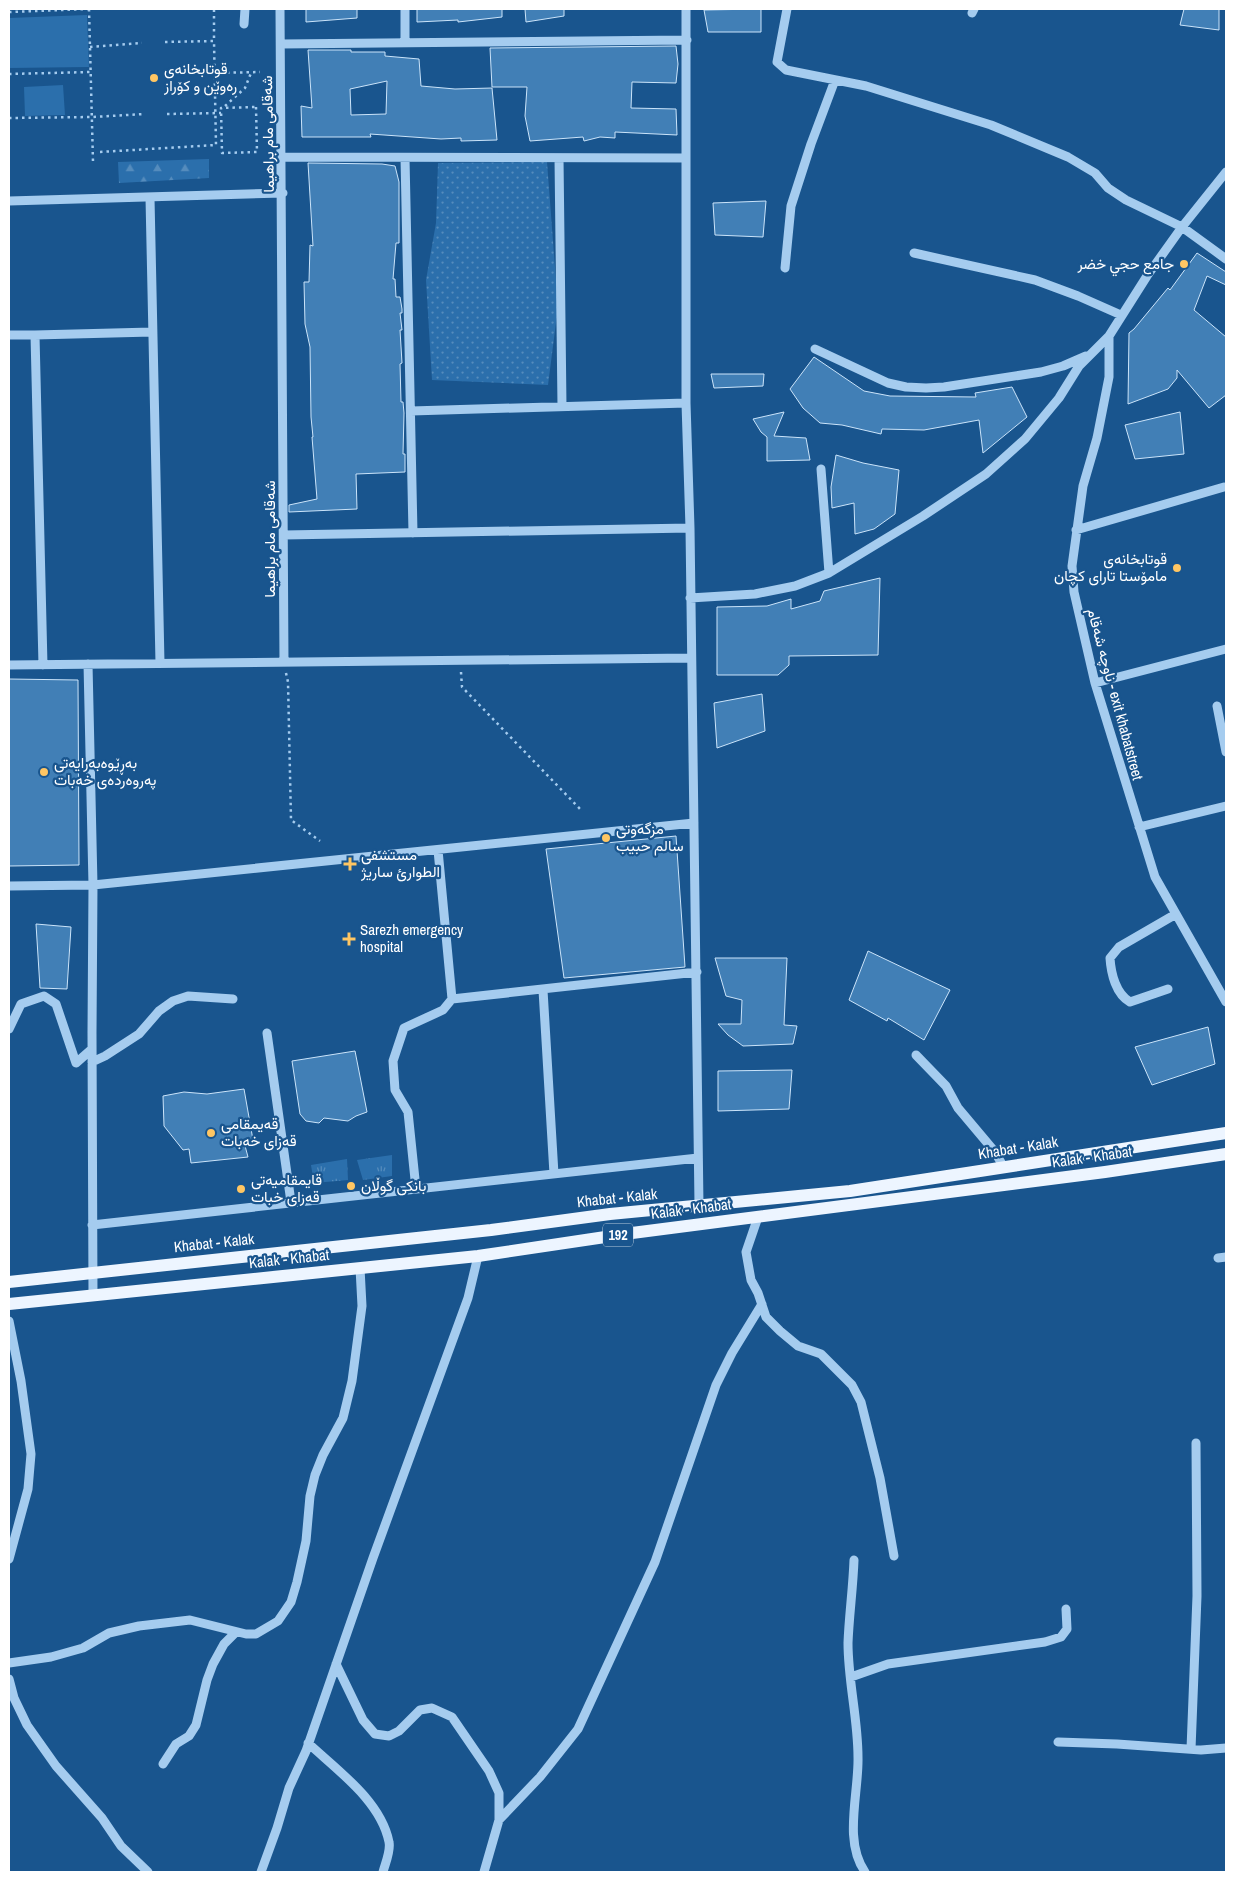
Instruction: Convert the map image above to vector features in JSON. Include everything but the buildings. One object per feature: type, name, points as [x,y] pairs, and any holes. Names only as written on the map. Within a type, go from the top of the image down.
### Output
[{"type":"main road","name":"Khabat - Kalak","points":[[9,1282],[491,1230],[610,1214],[850,1190],[1226,1133]]},
{"type":"main road","name":"Kalak - Khabat","points":[[9,1304],[478,1256],[632,1233],[1105,1172],[1226,1154]]},
{"type":"street","points":[[244,9],[244,24]]},
{"type":"street","name":"شەقامی مام براهیما","points":[[280,9],[283,193],[284,662]]},
{"type":"street","points":[[405,9],[405,43]]},
{"type":"street","points":[[686,9],[686,403],[690,528],[699,1205]]},
{"type":"street","points":[[787,9],[778,62],[786,70],[866,86],[991,125],[1068,157],[1095,173],[1108,188],[1126,200],[1182,227],[1226,259]]},
{"type":"street","points":[[281,44],[687,40]]},
{"type":"street","points":[[785,268],[791,206],[811,144],[835,80]]},
{"type":"street","points":[[281,157],[685,158]]},
{"type":"street","points":[[405,158],[413,532]]},
{"type":"street","points":[[559,158],[562,406]]},
{"type":"street","points":[[690,598],[726,597],[771,592],[795,586],[829,573],[923,516],[986,474],[1005,458],[1044,416],[1059,398],[1079,366],[1109,336],[1182,227],[1226,172]]},
{"type":"street","points":[[9,201],[283,193]]},
{"type":"street","points":[[150,198],[160,663]]},
{"type":"street","points":[[914,253],[1035,280],[1078,296],[1121,316]]},
{"type":"street","points":[[9,336],[152,332]]},
{"type":"street","points":[[35,335],[43,665]]},
{"type":"street","name":"ناوچە شەقام - exit khabatstreet","points":[[1109,336],[1109,377],[1104,406],[1097,438],[1082,486],[1072,566],[1074,592],[1095,683],[1154,877],[1226,1002]]},
{"type":"street","points":[[815,349],[888,383],[906,387],[926,388],[1041,372],[1063,366],[1091,354]]},
{"type":"street","points":[[411,411],[686,403]]},
{"type":"street","points":[[821,469],[829,573]]},
{"type":"street","points":[[1076,530],[1224,488]]},
{"type":"street","points":[[284,535],[690,528]]},
{"type":"street","points":[[1095,683],[1226,649]]},
{"type":"street","points":[[9,666],[691,658]]},
{"type":"street","points":[[88,664],[93,885],[93,1296]]},
{"type":"street","points":[[1217,706],[1226,752]]},
{"type":"street","points":[[1139,827],[1226,806]]},
{"type":"street","points":[[9,886],[93,885],[694,823]]},
{"type":"street","points":[[416,1189],[408,1112],[395,1090],[393,1060],[404,1028],[443,1010],[452,998],[438,850]]},
{"type":"street","points":[[1168,989],[1130,1002],[1122,997],[1111,971],[1110,958],[1119,947],[1176,914]]},
{"type":"street","points":[[452,998],[543,990],[697,972]]},
{"type":"street","points":[[543,990],[554,1174]]},
{"type":"street","points":[[9,1029],[21,1004],[44,996],[56,1004],[76,1063],[92,1049]]},
{"type":"street","points":[[92,1062],[139,1034],[159,1011],[174,1001],[188,996],[233,999]]},
{"type":"street","points":[[267,1033],[291,1202]]},
{"type":"street","points":[[916,1055],[946,1086],[958,1108],[1003,1166]]},
{"type":"street","points":[[92,1225],[698,1158]]},
{"type":"street","points":[[758,1217],[746,1252],[751,1280],[766,1317],[798,1346],[821,1354],[852,1385],[861,1402],[880,1478],[894,1556]]},
{"type":"street","points":[[261,1872],[289,1788],[308,1743],[427,1406],[468,1298],[478,1256]]},
{"type":"street","points":[[9,1663],[51,1657],[83,1648],[109,1633],[139,1626],[190,1620],[236,1632],[256,1634],[278,1622],[291,1602],[306,1541],[310,1496],[315,1475],[323,1455],[343,1418],[352,1381],[362,1306],[360,1268]]},
{"type":"street","points":[[499,1820],[540,1777],[578,1729],[656,1562],[716,1385],[732,1352],[762,1304]]},
{"type":"street","points":[[9,1327],[21,1381],[31,1454],[28,1489],[9,1559]]},
{"type":"street","points":[[1191,1749],[1196,1596],[1196,1443]]},
{"type":"street","points":[[854,1560],[848,1644],[858,1758],[854,1800],[855,1855],[865,1872]]},
{"type":"street","points":[[851,1677],[888,1664],[1045,1642],[1060,1636],[1068,1629],[1066,1608]]},
{"type":"street","points":[[163,1764],[176,1744],[189,1736],[196,1725],[213,1664],[224,1644],[236,1632]]},
{"type":"street","points":[[336,1664],[363,1720],[375,1734],[389,1736],[399,1731],[420,1710],[432,1708],[452,1717],[490,1771],[499,1793],[499,1820],[484,1872]]},
{"type":"street","points":[[9,1679],[14,1698],[27,1725],[56,1766],[102,1818],[121,1846],[148,1872]]},
{"type":"street","points":[[1058,1742],[1191,1749],[1226,1748]]},
{"type":"street","points":[[308,1743],[367,1798],[378,1813],[390,1844],[383,1872]]},
{"type":"path","points":[[9,12],[89,9],[93,162]]},
{"type":"path","points":[[100,152],[216,145],[214,9]]},
{"type":"path","points":[[165,42],[214,41]]},
{"type":"path","points":[[90,47],[142,43]]},
{"type":"path","points":[[9,74],[91,72]]},
{"type":"path","points":[[224,107],[256,107],[257,152],[222,153],[221,108],[232,102],[245,88],[251,72]]},
{"type":"path","points":[[214,73],[260,72]]},
{"type":"path","points":[[167,114],[221,113]]},
{"type":"path","points":[[9,118],[145,114]]},
{"type":"path","points":[[460,660],[462,687],[582,811]]},
{"type":"path","points":[[284,662],[288,682],[291,820],[320,841]]},
{"type":"green space","points":[[87,15],[89,67],[9,68],[9,18]]},
{"type":"green space","points":[[63,85],[65,115],[25,116],[24,87]]},
{"type":"green space","points":[[209,159],[209,178],[119,183],[118,162]]},
{"type":"green space","points":[[547,162],[558,307],[548,385],[432,380],[426,280],[436,223],[438,163]]},
{"type":"green space","points":[[392,1155],[392,1176],[363,1180],[357,1160]]},
{"type":"green space","points":[[347,1159],[348,1180],[314,1183],[311,1165]]},
{"type":"place","name":"قوتابخانەی رەوێن و کۆراز","points":[[154,78]]},
{"type":"place","name":"جامع حجي خضر","points":[[1184,264]]},
{"type":"place","name":"قوتابخانەی مامۆستا تارای کچان","points":[[1177,568]]},
{"type":"place","name":"بەڕێوەبەرایەتی پەروەردەی خەبات","points":[[44,772]]},
{"type":"place","name":"مزگەوتی سالم حبیب","points":[[606,838]]},
{"type":"place","name":"مستشفى الطوارئ ساريژ","points":[[350,864]]},
{"type":"place","name":"Sarezh emergency hospital","points":[[349,939]]},
{"type":"place","name":"قەیمقامی قەزای خەبات","points":[[211,1133]]},
{"type":"place","name":"بانکی گوڵان","points":[[351,1186]]},
{"type":"place","name":"قایمقامیەتى قەزای خبات","points":[[241,1189]]}]
